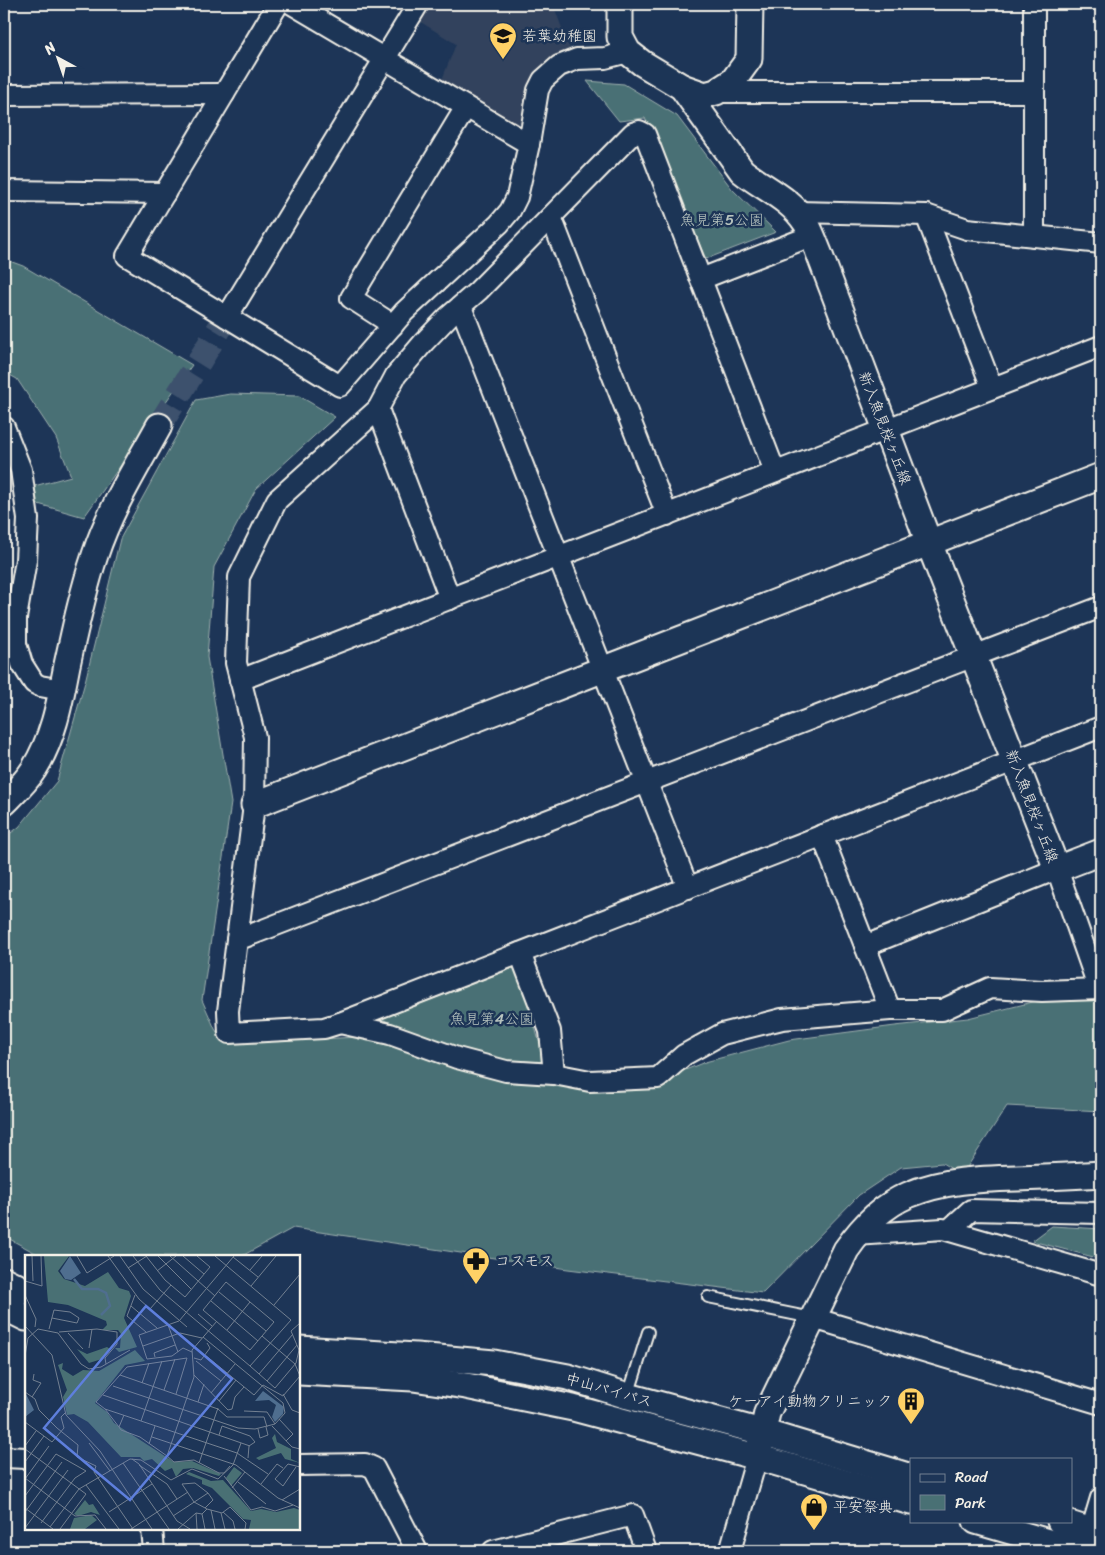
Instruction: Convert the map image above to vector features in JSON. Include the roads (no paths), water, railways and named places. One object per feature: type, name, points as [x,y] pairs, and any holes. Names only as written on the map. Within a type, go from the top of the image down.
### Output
[{"type":"street","points":[[278,4],[127,256],[340,386],[404,312],[499,224],[510,211],[517,197],[529,144],[538,90],[543,80],[559,66],[577,60],[605,58],[628,52],[620,37],[620,4]]},
{"type":"street","points":[[292,4],[529,144]]},
{"type":"street","points":[[227,317],[418,4]]},
{"type":"street","points":[[716,92],[733,81],[748,59],[750,4]]},
{"type":"street","points":[[1034,4],[1034,236]]},
{"type":"street","name":"新入魚見桜ヶ丘線","points":[[628,52],[642,63],[682,87],[742,171],[752,180],[785,201],[806,224],[1057,869],[1101,852]]},
{"type":"street","points":[[682,87],[705,95],[716,92],[1034,92]]},
{"type":"street","points":[[4,95],[224,94]]},
{"type":"street","points":[[393,325],[351,298],[466,107]]},
{"type":"street","points":[[775,472],[645,134],[639,131],[632,134],[424,342],[396,375],[378,409],[276,500],[239,577],[236,663],[255,737],[254,805],[228,1011],[229,1033],[324,1028],[340,1023],[1101,727]]},
{"type":"street","points":[[4,191],[165,193]]},
{"type":"street","points":[[797,212],[926,215],[967,230],[1101,243]]},
{"type":"street","points":[[926,215],[992,388]]},
{"type":"street","points":[[551,217],[667,515]]},
{"type":"street","points":[[701,279],[812,236]]},
{"type":"street","points":[[461,307],[688,888]]},
{"type":"street","points":[[240,680],[1101,346]]},
{"type":"street","points":[[378,409],[450,599]]},
{"type":"street","points":[[4,803],[34,770],[50,739],[57,716],[80,604],[95,555],[113,510],[159,426]]},
{"type":"street","points":[[4,427],[22,470],[28,519],[26,560],[16,618],[16,644],[22,664],[34,683],[62,690]]},
{"type":"street","points":[[254,805],[1101,476]]},
{"type":"street","points":[[237,940],[1101,607]]},
{"type":"street","points":[[822,835],[890,1010]]},
{"type":"street","points":[[340,1023],[390,1034],[457,1058],[506,1071],[554,1074],[590,1081],[658,1078],[684,1055],[722,1034],[782,1019],[890,1010],[942,1010],[990,988],[1042,990],[1100,988],[1057,869],[865,946]]},
{"type":"street","points":[[520,953],[550,1031],[554,1074]]},
{"type":"street","points":[[730,1551],[757,1457],[766,1413],[846,1250],[862,1228],[883,1209],[907,1195],[934,1186],[969,1180],[1101,1174]]},
{"type":"street","points":[[949,1230],[971,1210],[1101,1213]]},
{"type":"street","points":[[856,1235],[943,1228],[1101,1275]]},
{"type":"street","points":[[4,1280],[25,1290]]},
{"type":"street","points":[[4,1307],[25,1318]]},
{"type":"street","points":[[813,1318],[1101,1404]]},
{"type":"street","name":"中山バイパス","points":[[300,1349],[494,1363],[568,1377],[910,1477]]},
{"type":"street","name":"中山バイパス","points":[[300,1372],[413,1378],[466,1386],[574,1408],[757,1457],[910,1502]]},
{"type":"street","points":[[4,1457],[25,1458]]},
{"type":"street","points":[[300,1465],[365,1464],[374,1468],[417,1551]]},
{"type":"street","points":[[1062,1522],[1093,1538],[1101,1498]]},
{"type":"street","points":[[493,1551],[633,1515],[646,1551]]},
{"type":"street","points":[[979,1522],[1079,1551]]},
{"type":"street","points":[[152,1530],[154,1551]]},
{"type":"lane","points":[[708,1297],[813,1318]]},
{"type":"lane","points":[[628,1396],[648,1332]]},
{"type":"tunnel","points":[[159,426],[239,297]]},
{"type":"place","name":"若葉幼稚園","points":[[503,60]]},
{"type":"place","name":"コスモス","points":[[476,1285]]},
{"type":"place","name":"ケーアイ動物クリニック","points":[[911,1425]]},
{"type":"place","name":"平安祭典","points":[[814,1531]]},
{"type":"park label","name":"魚見第5公園","points":[[722,220]]},
{"type":"park label","name":"魚見第4公園","points":[[492,1019]]}]
